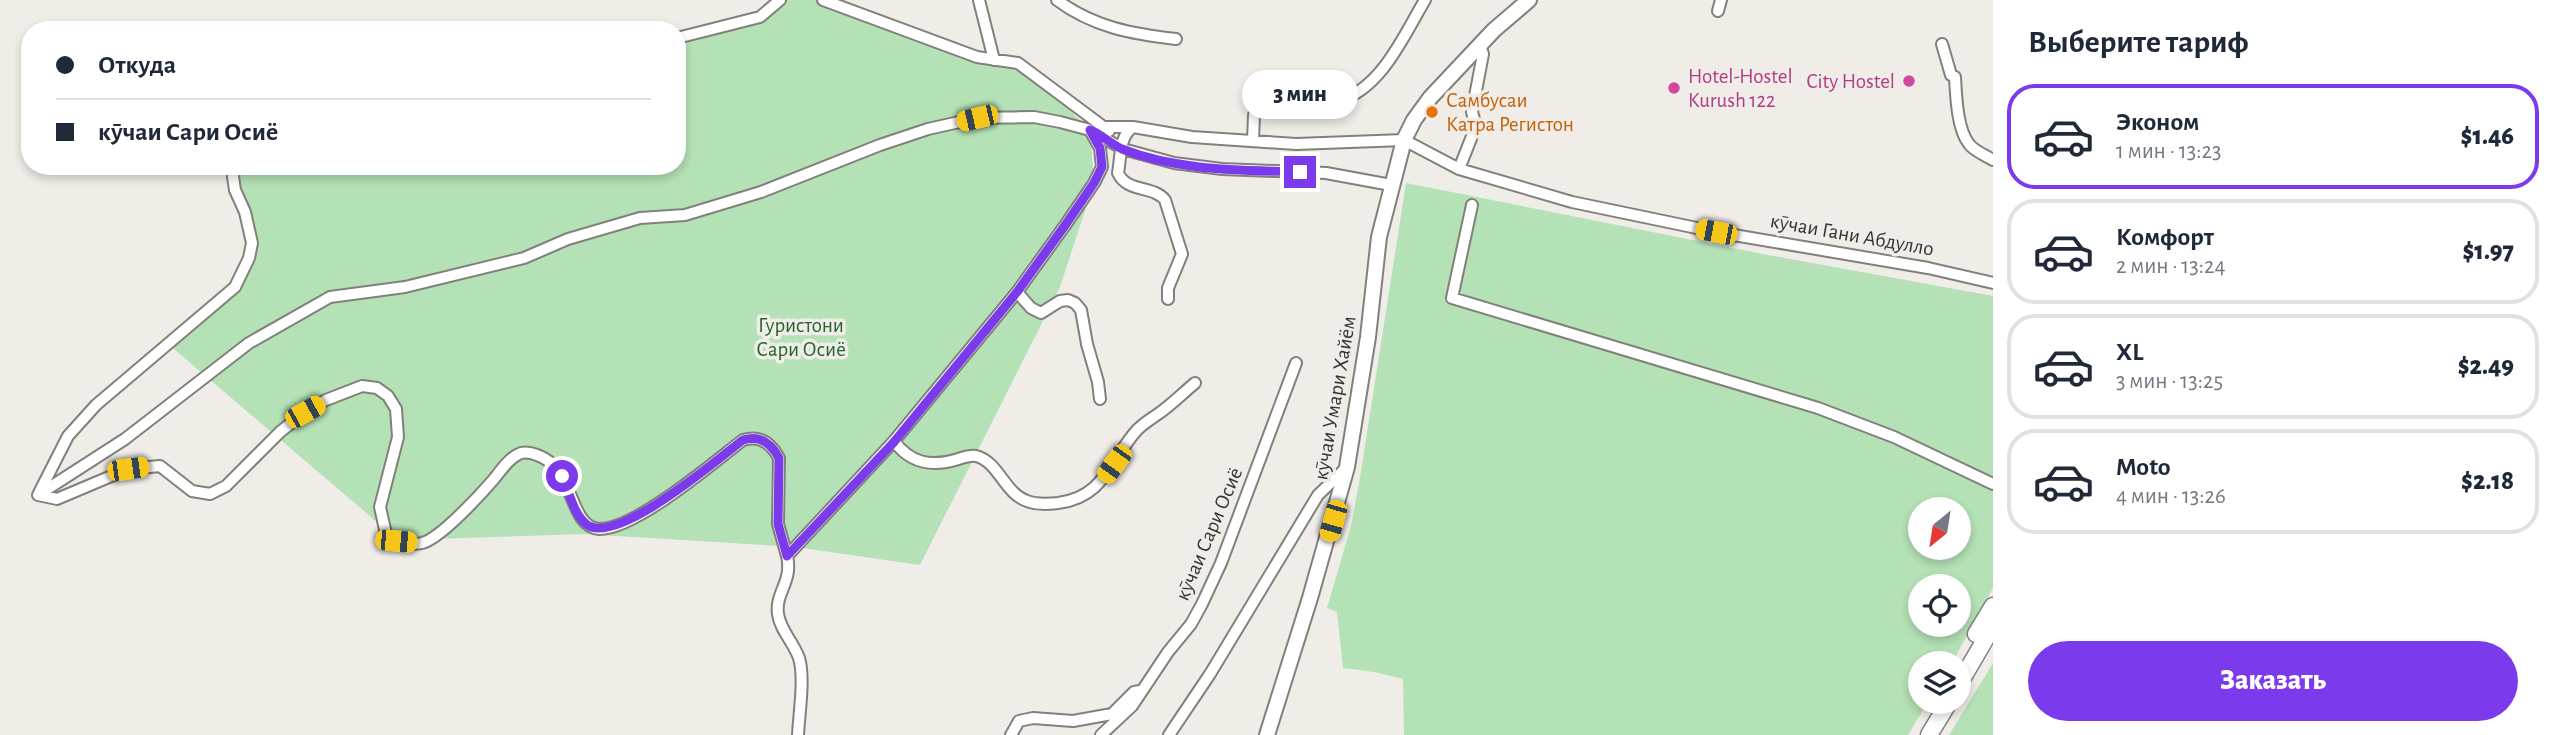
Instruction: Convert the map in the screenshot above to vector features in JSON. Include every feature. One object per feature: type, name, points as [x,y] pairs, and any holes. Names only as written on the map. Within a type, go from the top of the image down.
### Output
[{"type":"highway","points":[[1966,651],[1993,606]]},
{"type":"highway","points":[[1971,663],[1993,626]]},
{"type":"highway","points":[[1917,735],[1930,714]]},
{"type":"highway","points":[[1929,735],[1942,714]]},
{"type":"main road","name":"кӯчаи Умари Хайём","points":[[1267,735],[1347,467],[1368,337],[1379,237],[1404,140],[1413,120],[1430,98],[1480,45],[1529,0]]},
{"type":"street","points":[[686,36],[760,17],[780,0]]},
{"type":"street","points":[[823,0],[977,57],[1018,63],[1104,127],[1122,146]]},
{"type":"street","points":[[979,0],[994,60]]},
{"type":"street","points":[[1057,0],[1076,14],[1100,25],[1135,34],[1176,39]]},
{"type":"street","points":[[1253,141],[1254,116],[1258,109],[1341,100],[1362,88],[1384,68],[1425,0]]},
{"type":"street","points":[[1942,44],[1951,75],[1955,77],[1956,105],[1966,140],[1973,149],[1993,160]]},
{"type":"street","points":[[1459,169],[1476,126],[1472,112],[1483,54],[1480,45]]},
{"type":"street","points":[[38,495],[125,439],[249,343],[330,297],[405,287],[524,257],[568,239],[640,218],[685,215],[761,192],[928,129],[977,118],[1034,117],[1090,130],[1122,146],[1174,163],[1222,169],[1326,173],[1391,185]]},
{"type":"street","points":[[1104,127],[1133,127],[1182,135],[1253,141],[1338,144],[1404,140]]},
{"type":"street","points":[[1133,127],[1125,134],[1118,173],[1126,185],[1163,197],[1181,247],[1180,260],[1168,288],[1168,299]]},
{"type":"street","points":[[787,556],[894,442],[1017,292],[1087,193],[1102,167],[1100,148],[1090,130]]},
{"type":"street","name":"кӯчаи Гани Абдулло","points":[[1404,140],[1459,169],[1536,192],[1653,220],[1916,266],[1993,284]]},
{"type":"street","points":[[38,495],[68,436],[96,405],[235,287],[249,258],[252,243],[245,212],[235,190],[233,175]]},
{"type":"street","points":[[1472,205],[1452,298],[1818,408],[1894,437],[1993,484]]},
{"type":"street","points":[[1017,292],[1031,308],[1041,313],[1060,301],[1068,300],[1081,310],[1100,399]]},
{"type":"street","name":"кӯчаи Сари Осиё","points":[[1101,735],[1132,706],[1168,652],[1191,624],[1221,563],[1296,363]]},
{"type":"street","points":[[894,442],[911,458],[931,464],[978,457],[992,466],[1012,491],[1031,503],[1071,501],[1098,486],[1136,431],[1195,383]]},
{"type":"street","points":[[38,495],[57,499],[128,469],[159,466],[192,491],[210,494],[226,486],[305,412],[326,400],[362,386],[377,388],[388,396],[396,409],[398,437],[380,507],[386,534],[396,541],[422,543],[439,533],[521,453],[551,462],[562,476],[579,516],[587,524],[599,529],[628,519],[663,501],[743,440],[753,437],[774,449],[779,458],[778,524],[789,568],[778,612],[780,622],[800,662],[798,735]]},
{"type":"street","points":[[1169,735],[1215,666],[1318,495],[1347,467]]},
{"type":"street","points":[[1011,735],[1019,721],[1026,719],[1073,721],[1112,715],[1133,692],[1143,690]]},
{"type":"green space","name":"Гуристони Сари Осиё","points":[[776,0],[821,0],[977,57],[1023,66],[1090,130],[1094,183],[1060,287],[920,565],[795,547],[584,534],[398,540],[168,344],[235,287],[249,258],[236,175],[686,175],[686,36],[760,17]]},
{"type":"green space","points":[[1406,183],[1768,255],[1993,296],[1993,588],[1971,628],[1971,574],[1908,574],[1908,637],[1966,637],[1959,651],[1908,651],[1908,714],[1921,714],[1908,735],[1404,735],[1403,679],[1343,668],[1337,612],[1327,608],[1351,526]]},
{"type":"green space","points":[[1993,663],[1993,735],[1949,735],[1962,714],[1971,714],[1971,699]]},
{"type":"place","name":"City Hostel","points":[[1909,81]]},
{"type":"place","name":"Hotel-Hostel Kurush 122","points":[[1674,88]]},
{"type":"place","name":"Самбусаи Катра Регистон","points":[[1432,112]]},
{"type":"route","points":[[562,476],[579,516],[593,528],[609,527],[663,501],[743,440],[753,437],[774,449],[779,458],[778,524],[787,556],[894,442],[1017,292],[1066,224],[1102,167],[1100,148],[1090,130],[1123,149],[1174,163],[1222,169],[1300,172]]}]
